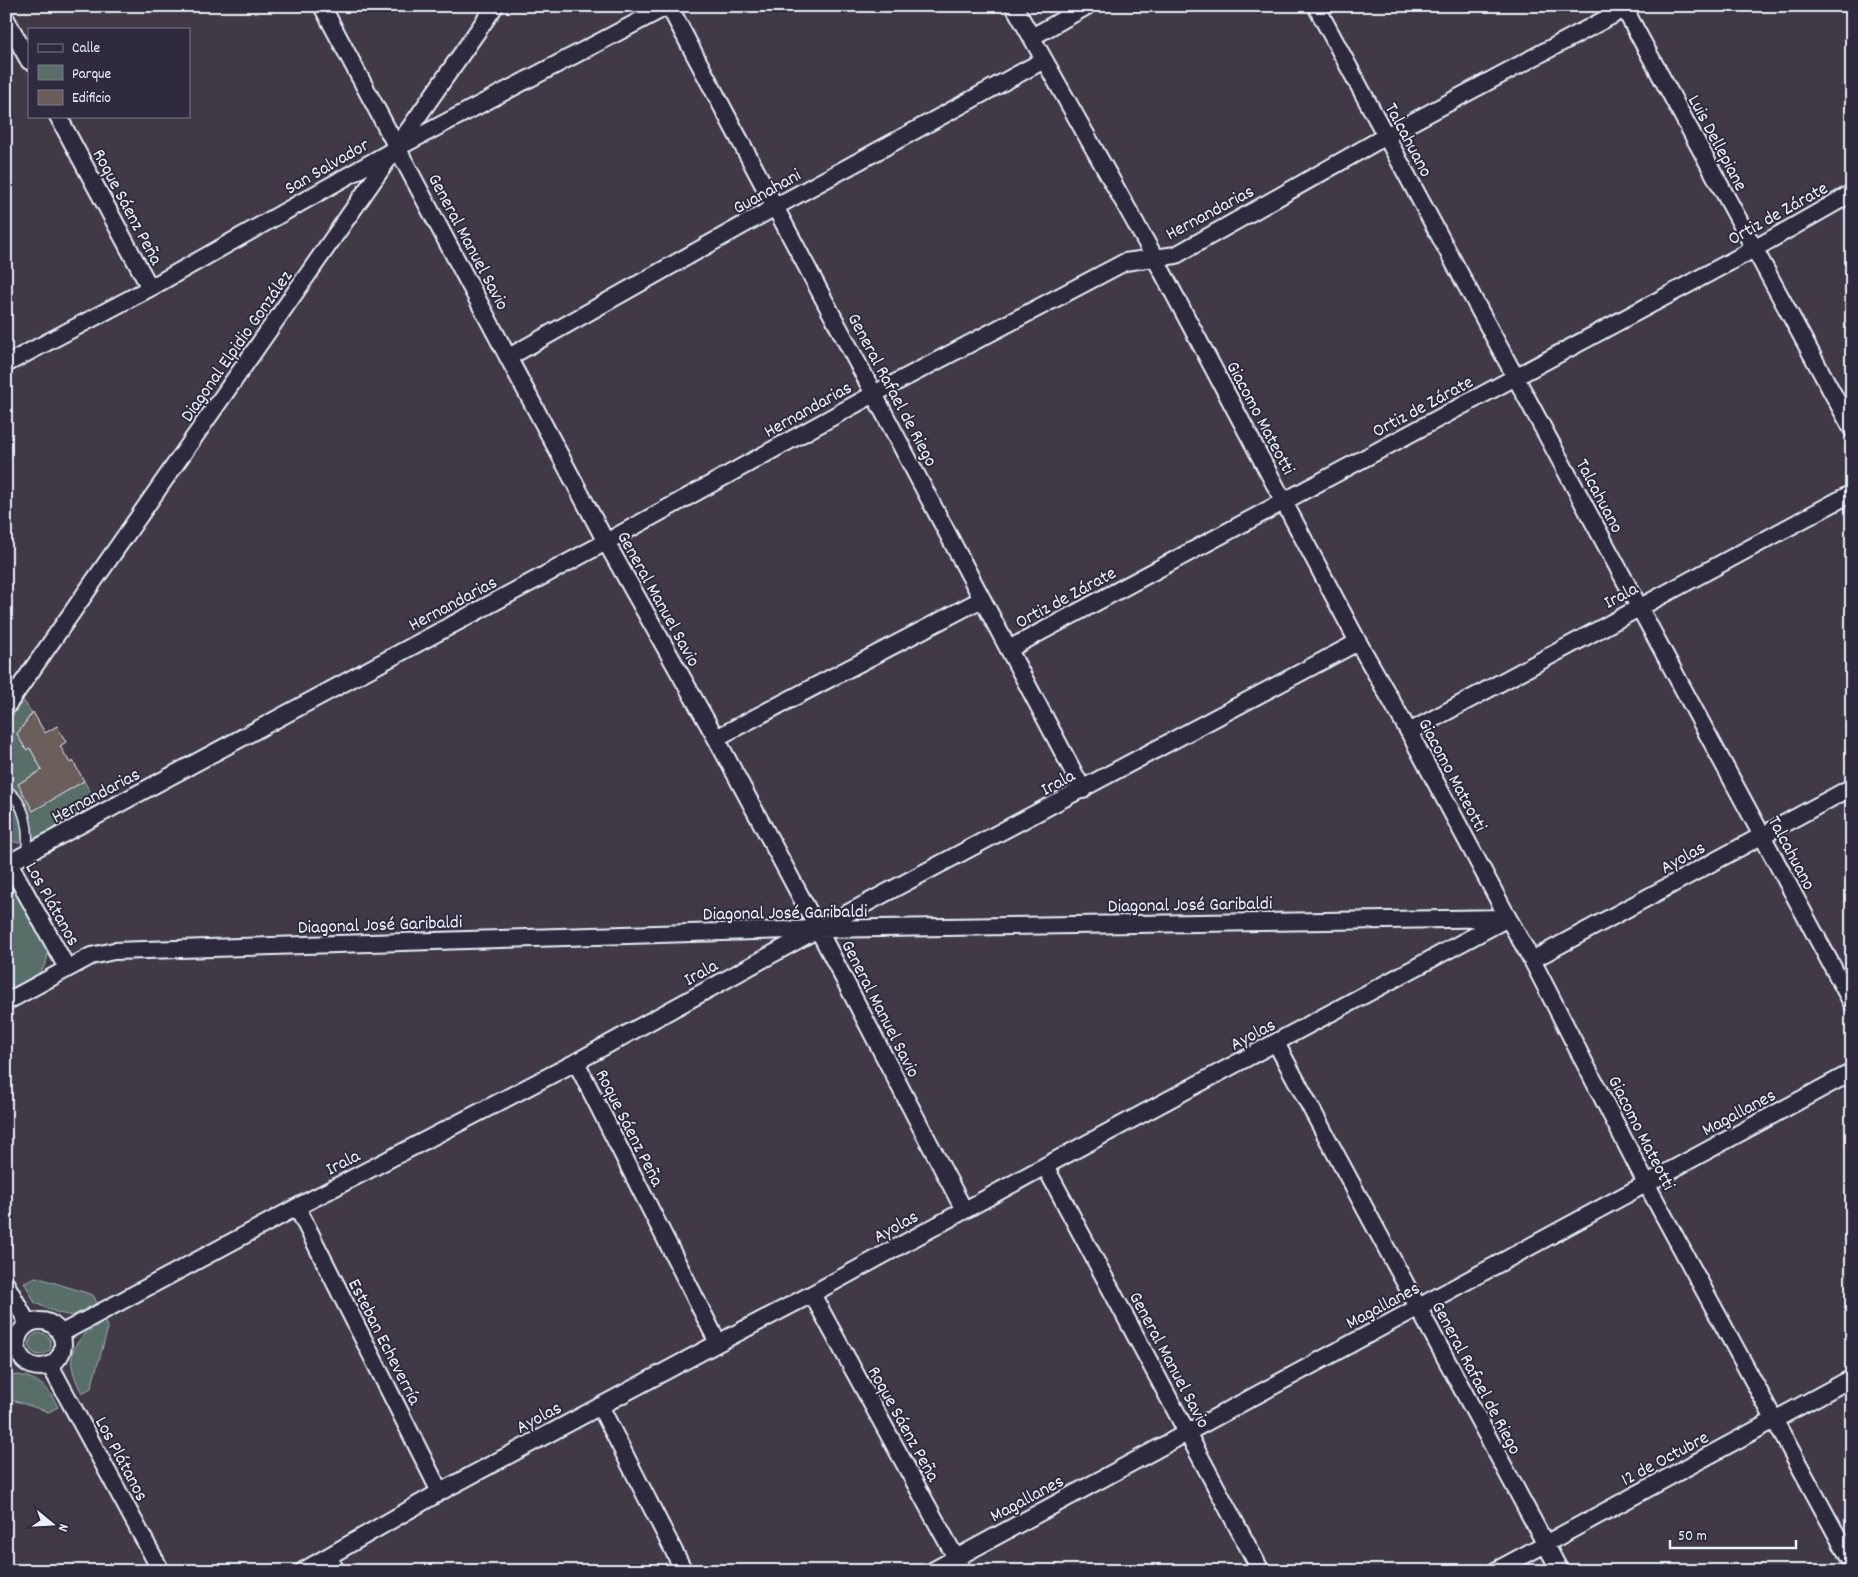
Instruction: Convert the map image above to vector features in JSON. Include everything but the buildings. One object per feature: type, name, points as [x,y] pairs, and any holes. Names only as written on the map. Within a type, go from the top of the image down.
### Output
[{"type":"street","name":"General Manuel Savio","points":[[322,6],[606,542],[716,738],[818,929],[964,1210]]},
{"type":"street","name":"Diagonal Elpidio González","points":[[6,707],[398,148],[494,6]]},
{"type":"street","name":"San Salvador","points":[[8,358],[150,288],[398,148],[668,6]]},
{"type":"street","name":"General Rafael de Riego","points":[[668,6],[1083,790]]},
{"type":"street","name":"Giacomo Mateotti","points":[[1014,6],[1155,258],[1358,642],[1409,732],[1532,960],[1646,1183],[1852,1563]]},
{"type":"street","points":[[1032,36],[1087,6]]},
{"type":"street","name":"Talcahuano","points":[[1316,6],[1852,1003]]},
{"type":"street","name":"Hernandarias","points":[[8,860],[26,854],[606,542],[874,394],[1125,262],[1176,255],[1386,136],[1626,7]]},
{"type":"street","name":"Luis Dellepiane","points":[[1626,7],[1852,430]]},
{"type":"street","points":[[6,19],[28,59]]},
{"type":"street","name":"Guanahani","points":[[509,357],[775,207],[1044,60]]},
{"type":"street","name":"Roque Sáenz Peña","points":[[59,118],[150,288]]},
{"type":"street","name":"Ortiz de Zárate","points":[[1009,649],[1754,249],[1852,193]]},
{"type":"street","name":"Irala","points":[[1409,732],[1852,493]]},
{"type":"street","points":[[716,738],[982,599]]},
{"type":"street","name":"Irala","points":[[60,1334],[296,1207],[576,1062],[818,929],[1083,790],[1358,642]]},
{"type":"street","name":"Ayolas","points":[[1532,960],[1852,787]]},
{"type":"street","name":"Los Plátanos","points":[[8,860],[67,968]]},
{"type":"street","name":"Ayolas","points":[[303,1571],[332,1564],[440,1492],[812,1294],[1045,1166],[1508,918]]},
{"type":"street","name":"Diagonal José Garibaldi","points":[[67,968],[91,956],[114,951],[818,929],[1508,918]]},
{"type":"street","points":[[6,1002],[67,968]]},
{"type":"street","name":"General Rafael de Riego","points":[[1276,1043],[1560,1571]]},
{"type":"street","name":"Roque Sáenz Peña","points":[[576,1062],[718,1343]]},
{"type":"street","name":"Magallanes","points":[[932,1571],[959,1564],[1187,1432],[1852,1072]]},
{"type":"street","name":"General Manuel Savio","points":[[1045,1166],[1261,1571]]},
{"type":"street","name":"Esteban Echeverría","points":[[296,1207],[440,1492]]},
{"type":"street","points":[[6,1284],[28,1324]]},
{"type":"street","name":"Roque Sáenz Peña","points":[[812,1294],[959,1564]]},
{"type":"street","points":[[37,1322],[48,1323],[60,1334],[62,1351],[58,1358],[50,1365],[35,1367],[13,1360],[18,1338],[21,1331],[28,1324],[37,1322]]},
{"type":"street","name":"Los Plátanos","points":[[50,1365],[161,1571]]},
{"type":"street","name":"12 de Octubre","points":[[1495,1571],[1852,1378]]},
{"type":"street","points":[[600,1406],[684,1571]]},
{"type":"lane","points":[[6,790],[12,794],[24,816],[28,842],[26,854]]},
{"type":"green space","points":[[23,700],[32,713],[17,734],[26,750],[30,748],[42,770],[18,784],[33,810],[84,781],[97,804],[32,840],[19,843],[11,841],[10,837],[13,827],[6,813],[6,726]]},
{"type":"green space","points":[[6,874],[47,947],[47,956],[46,964],[36,976],[6,992]]},
{"type":"green space","points":[[36,1277],[93,1295],[97,1303],[72,1316],[58,1313],[35,1303],[24,1282]]},
{"type":"green space","points":[[104,1321],[108,1328],[91,1388],[82,1393],[73,1369],[73,1351],[77,1343],[84,1336]]},
{"type":"green space","points":[[40,1333],[48,1336],[51,1344],[48,1352],[40,1355],[32,1352],[29,1344],[32,1336]]},
{"type":"green space","points":[[19,1375],[33,1379],[43,1386],[58,1407],[49,1412],[6,1398],[6,1376]]}]
